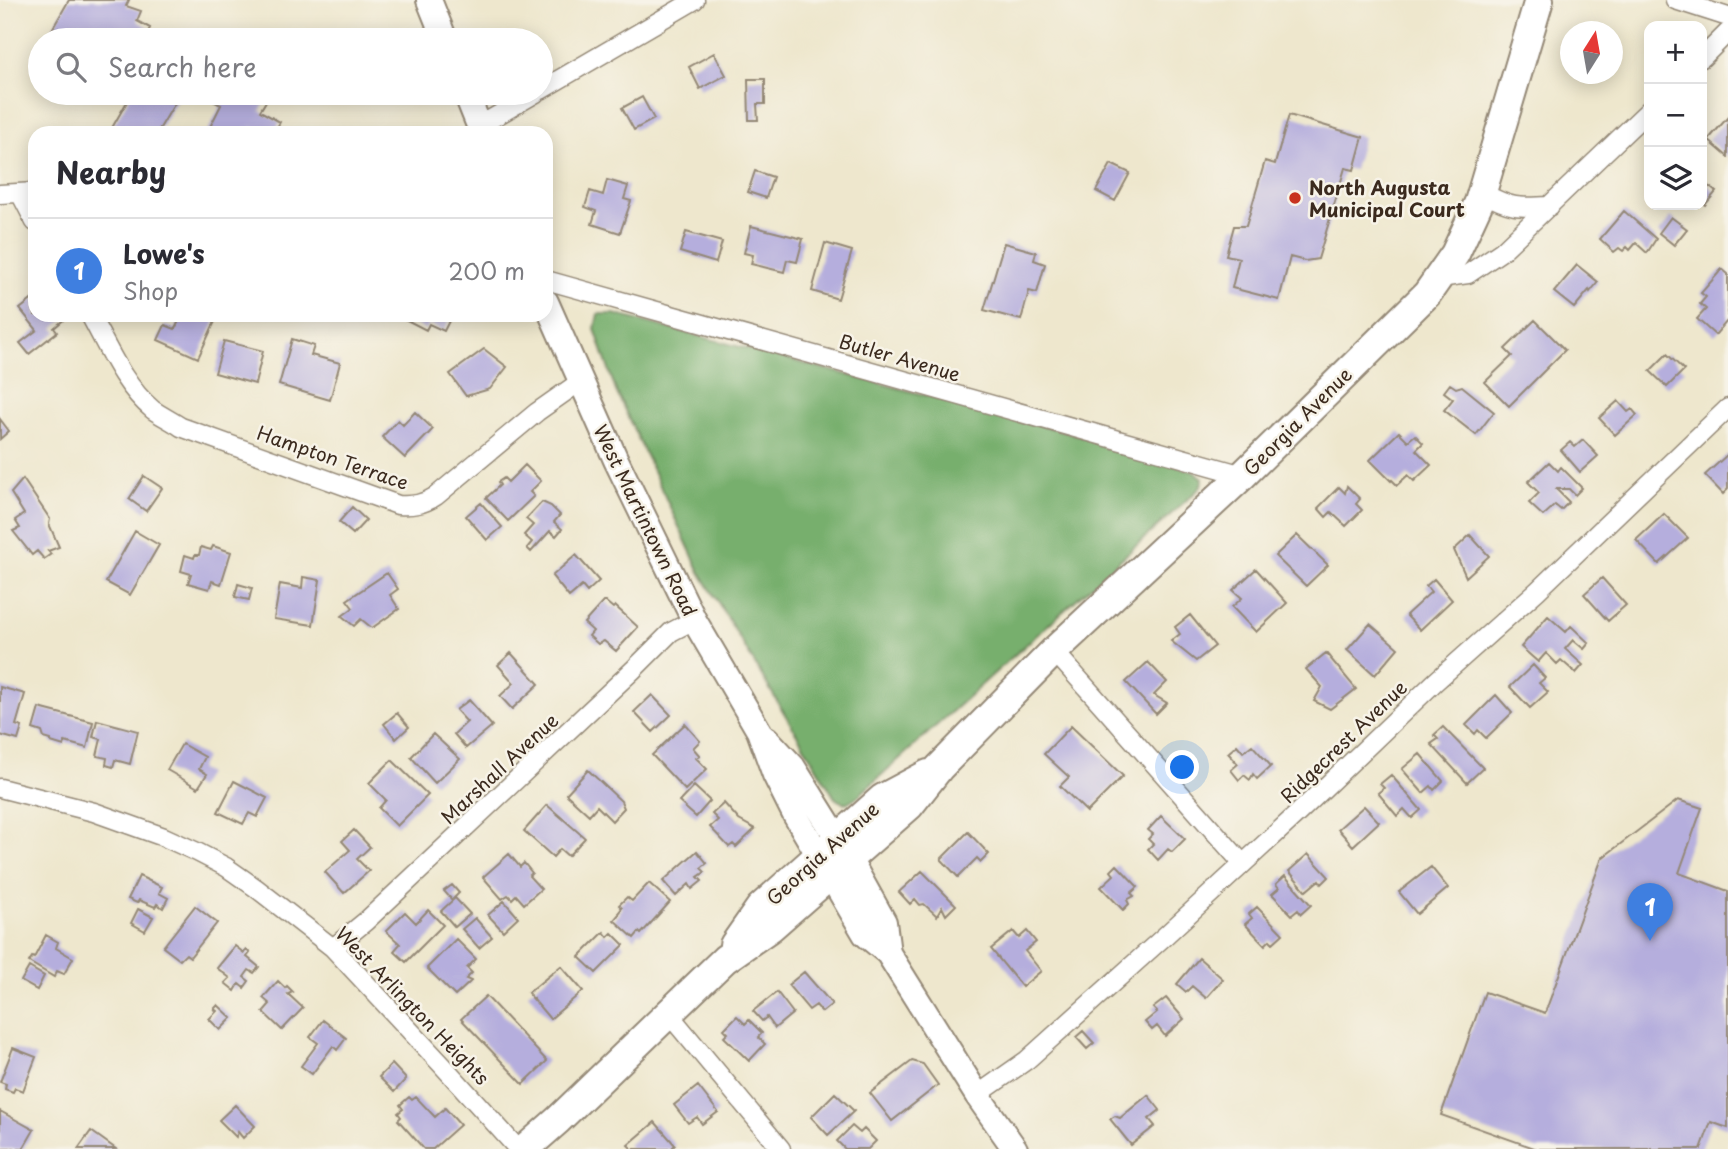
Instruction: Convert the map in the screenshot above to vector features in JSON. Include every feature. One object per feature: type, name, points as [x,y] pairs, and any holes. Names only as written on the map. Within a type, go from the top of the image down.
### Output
[{"type":"main road","points":[[429,0],[440,28]]},
{"type":"main road","name":"Georgia Avenue","points":[[525,1149],[725,959],[771,927],[834,857],[909,806],[939,768],[1054,651],[1243,475],[1427,294],[1455,254],[1483,192],[1539,0]]},
{"type":"main road","points":[[471,105],[479,126]]},
{"type":"main road","name":"West Martintown Road","points":[[553,318],[617,460],[694,620],[759,731],[793,767],[865,934],[888,953],[1014,1149]]},
{"type":"street","points":[[553,83],[695,0]]},
{"type":"street","points":[[1675,0],[1728,17]]},
{"type":"street","points":[[1707,53],[1728,32]]},
{"type":"street","points":[[487,126],[518,105]]},
{"type":"street","points":[[1439,278],[1468,274],[1502,251],[1644,115]]},
{"type":"street","points":[[1483,192],[1505,205],[1522,208],[1549,206]]},
{"type":"street","points":[[0,194],[27,193]]},
{"type":"street","name":"Butler Avenue","points":[[553,282],[1243,475]]},
{"type":"street","name":"Hampton Terrace","points":[[94,322],[129,384],[152,409],[166,418],[181,427],[398,505],[427,502],[436,496],[537,412],[581,381]]},
{"type":"street","name":"Ridgecrest Avenue","points":[[977,1095],[1027,1060],[1243,864],[1728,408]]},
{"type":"street","name":"Marshall Avenue","points":[[333,948],[366,921],[671,632],[694,620]]},
{"type":"street","points":[[1054,651],[1243,864]]},
{"type":"street","name":"West Arlington Heights","points":[[0,788],[94,812],[163,837],[226,867],[333,948],[518,1149]]},
{"type":"street","points":[[668,1013],[781,1149]]},
{"type":"green space","points":[[598,314],[614,314],[1094,439],[1195,472],[1203,478],[1200,488],[856,798],[843,802],[835,798],[700,572],[616,391],[595,329]]},
{"type":"building","points":[[69,0],[129,0],[126,6],[141,11],[137,21],[150,28],[53,28]]},
{"type":"building","points":[[714,53],[726,75],[700,89],[689,67]]},
{"type":"building","points":[[748,79],[765,79],[765,104],[757,104],[758,120],[749,120]]},
{"type":"building","points":[[642,97],[654,119],[634,130],[622,108]]},
{"type":"building","points":[[125,105],[174,105],[161,126],[113,126]]},
{"type":"building","points":[[221,105],[264,105],[260,111],[280,122],[278,126],[210,126]]},
{"type":"building","name":"North Augusta Municipal Court","points":[[1289,115],[1363,137],[1354,170],[1345,168],[1318,259],[1305,261],[1290,257],[1279,300],[1232,288],[1239,258],[1226,255],[1234,226],[1246,226],[1265,161],[1275,164]]},
{"type":"building","points":[[1728,117],[1728,157],[1708,140]]},
{"type":"building","points":[[1111,164],[1130,173],[1115,201],[1096,191]]},
{"type":"building","points":[[755,171],[773,177],[766,198],[748,192]]},
{"type":"building","points":[[607,180],[628,186],[624,199],[631,201],[620,233],[592,224],[596,211],[585,207],[590,191],[603,195]]},
{"type":"building","points":[[1707,185],[1716,192],[1707,203]]},
{"type":"building","points":[[1624,211],[1656,239],[1647,253],[1636,243],[1630,250],[1627,247],[1623,251],[1619,248],[1614,252],[1600,239]]},
{"type":"building","points":[[1671,217],[1687,229],[1674,245],[1659,233]]},
{"type":"building","points":[[751,226],[803,239],[797,262],[787,260],[784,272],[751,264],[753,255],[744,253]]},
{"type":"building","points":[[686,232],[722,242],[716,263],[680,252]]},
{"type":"building","points":[[825,243],[852,251],[838,299],[812,291]]},
{"type":"building","points":[[1004,243],[1036,252],[1034,260],[1045,264],[1037,293],[1029,291],[1021,320],[984,310]]},
{"type":"building","points":[[1577,265],[1598,282],[1574,308],[1554,292]]},
{"type":"building","points":[[1722,269],[1728,274],[1728,320],[1715,335],[1697,319],[1706,309],[1700,304],[1706,297],[1701,293]]},
{"type":"building","points":[[28,303],[28,319],[20,309]]},
{"type":"building","points":[[1535,320],[1565,350],[1509,406],[1485,382],[1512,356],[1505,349]]},
{"type":"building","points":[[31,322],[61,322],[54,328],[57,332],[29,354],[20,343],[37,330]]},
{"type":"building","points":[[178,322],[215,322],[198,358],[158,340],[165,325],[175,329]]},
{"type":"building","points":[[411,322],[448,322],[444,331],[429,324],[426,330]]},
{"type":"building","points":[[292,339],[314,346],[311,355],[340,363],[330,400],[279,385]]},
{"type":"building","points":[[224,341],[263,351],[255,384],[215,373]]},
{"type":"building","points":[[484,349],[507,367],[490,389],[466,396],[450,374]]},
{"type":"building","points":[[1667,354],[1684,370],[1667,387],[1650,371]]},
{"type":"building","points":[[1450,384],[1456,388],[1462,386],[1494,412],[1476,435],[1444,410],[1453,399],[1444,392]]},
{"type":"building","points":[[1618,401],[1628,412],[1632,409],[1637,415],[1615,435],[1599,418]]},
{"type":"building","points":[[415,412],[433,429],[405,458],[382,437],[398,420],[403,425]]},
{"type":"building","points":[[0,419],[9,431],[0,439]]},
{"type":"building","points":[[1399,432],[1408,441],[1415,435],[1423,443],[1416,450],[1431,465],[1414,481],[1408,475],[1397,485],[1370,460]]},
{"type":"building","points":[[1583,440],[1598,456],[1580,472],[1561,450],[1570,442],[1575,447]]},
{"type":"building","points":[[1728,454],[1728,489],[1723,494],[1705,475]]},
{"type":"building","points":[[1549,462],[1558,471],[1561,467],[1582,488],[1575,495],[1569,489],[1556,489],[1569,502],[1561,510],[1555,505],[1543,516],[1529,503],[1539,493],[1528,482]]},
{"type":"building","points":[[525,465],[541,481],[530,492],[534,496],[508,521],[486,498],[500,485],[498,482],[504,478],[508,482]]},
{"type":"building","points":[[144,476],[162,488],[146,511],[129,499]]},
{"type":"building","points":[[23,479],[50,519],[49,524],[59,547],[48,551],[51,554],[44,559],[37,551],[32,555],[13,531],[20,528],[15,520],[24,514],[11,493]]},
{"type":"building","points":[[1347,486],[1360,499],[1356,504],[1362,510],[1346,526],[1331,512],[1326,517],[1318,508],[1339,487],[1345,493]]},
{"type":"building","points":[[542,502],[560,515],[554,522],[562,529],[556,536],[550,531],[531,552],[527,548],[532,542],[524,535],[533,525],[526,519]]},
{"type":"building","points":[[481,503],[502,527],[487,540],[466,516]]},
{"type":"building","points":[[352,507],[366,520],[353,534],[339,522]]},
{"type":"building","points":[[1664,514],[1688,538],[1659,564],[1636,540]]},
{"type":"building","points":[[135,531],[159,545],[130,595],[106,582]]},
{"type":"building","points":[[1297,535],[1328,565],[1306,586],[1275,556]]},
{"type":"building","points":[[1470,535],[1489,556],[1466,577],[1454,550]]},
{"type":"building","points":[[213,546],[231,552],[221,584],[212,581],[209,589],[188,583],[191,574],[181,571],[185,555],[194,558],[199,555],[201,547],[211,550]]},
{"type":"building","points":[[576,555],[599,581],[587,592],[582,586],[569,597],[552,576]]},
{"type":"building","points":[[1256,569],[1287,603],[1256,632],[1232,607],[1242,598],[1233,590]]},
{"type":"building","points":[[387,573],[398,589],[390,595],[399,609],[372,628],[361,619],[354,626],[342,616],[353,608],[347,600]]},
{"type":"building","points":[[303,577],[320,580],[313,625],[274,619],[280,584],[302,588]]},
{"type":"building","points":[[1602,578],[1626,605],[1608,621],[1584,594]]},
{"type":"building","points":[[1434,579],[1452,600],[1420,630],[1406,615],[1431,592],[1426,586]]},
{"type":"building","points":[[238,584],[252,588],[249,600],[235,597]]},
{"type":"building","points":[[603,602],[613,608],[615,606],[638,627],[616,651],[604,641],[598,644],[589,636],[593,631],[584,623]]},
{"type":"building","points":[[1190,615],[1215,646],[1196,661],[1171,641],[1180,634],[1175,627]]},
{"type":"building","points":[[1548,616],[1566,632],[1571,626],[1589,643],[1584,649],[1573,640],[1565,649],[1583,665],[1576,673],[1561,660],[1557,664],[1546,653],[1538,662],[1521,647]]},
{"type":"building","points":[[1370,624],[1398,648],[1375,675],[1347,650]]},
{"type":"building","points":[[511,653],[539,684],[512,709],[500,696],[514,683],[498,665]]},
{"type":"building","points":[[1326,653],[1356,689],[1330,709],[1314,701],[1322,687],[1306,669]]},
{"type":"building","points":[[1148,662],[1167,682],[1154,695],[1167,703],[1156,714],[1126,682]]},
{"type":"building","points":[[1533,665],[1545,678],[1539,683],[1548,692],[1530,708],[1510,687]]},
{"type":"building","points":[[0,687],[25,694],[16,725],[22,727],[18,740],[0,735]]},
{"type":"building","points":[[652,695],[671,715],[653,732],[634,712]]},
{"type":"building","points":[[1496,695],[1512,713],[1486,738],[1478,730],[1475,734],[1466,725]]},
{"type":"building","points":[[469,700],[492,726],[466,748],[454,734],[467,722],[456,710]]},
{"type":"building","points":[[39,708],[93,722],[87,748],[65,742],[64,746],[51,742],[44,738],[42,732],[33,729]]},
{"type":"building","points":[[397,713],[409,727],[396,739],[384,724]]},
{"type":"building","points":[[97,720],[138,731],[130,764],[115,760],[113,767],[106,765],[107,758],[97,756],[101,739],[93,737]]},
{"type":"building","points":[[685,724],[700,741],[693,748],[700,756],[696,758],[707,769],[685,790],[652,755]]},
{"type":"building","points":[[1071,726],[1123,776],[1087,812],[1060,786],[1069,777],[1044,754]]},
{"type":"building","points":[[1443,727],[1483,768],[1467,783],[1431,744],[1438,739],[1434,735]]},
{"type":"building","points":[[433,734],[460,759],[435,783],[411,757]]},
{"type":"building","points":[[182,744],[205,757],[199,769],[207,774],[198,788],[167,770]]},
{"type":"building","points":[[1237,745],[1243,752],[1252,745],[1271,766],[1257,779],[1253,774],[1250,780],[1244,775],[1239,780],[1231,770],[1238,764],[1228,753]]},
{"type":"building","points":[[1420,754],[1443,781],[1434,790],[1431,786],[1423,793],[1402,769]]},
{"type":"building","points":[[392,760],[428,795],[397,826],[379,808],[386,800],[369,783]]},
{"type":"building","points":[[588,770],[621,801],[624,808],[612,821],[597,806],[589,815],[566,794]]},
{"type":"building","points":[[1391,775],[1421,810],[1412,818],[1404,809],[1397,816],[1378,793],[1384,788],[1380,784]]},
{"type":"building","points":[[234,781],[267,798],[257,817],[249,813],[243,824],[218,812]]},
{"type":"building","points":[[694,786],[710,801],[696,817],[679,802]]},
{"type":"building","points":[[1678,800],[1702,808],[1679,873],[1728,891],[1728,1128],[1711,1122],[1701,1149],[1537,1149],[1441,1115],[1485,992],[1545,1013],[1602,858]]},
{"type":"building","points":[[724,803],[739,820],[755,829],[736,847],[733,844],[729,847],[710,827],[718,820],[712,814]]},
{"type":"building","points":[[547,805],[585,838],[568,856],[560,849],[553,857],[524,831]]},
{"type":"building","points":[[1364,806],[1379,822],[1353,846],[1338,829]]},
{"type":"building","points":[[1161,816],[1185,839],[1172,852],[1168,849],[1158,860],[1148,849],[1153,844],[1148,839],[1153,834],[1148,830]]},
{"type":"building","points":[[354,830],[370,847],[357,859],[369,871],[344,893],[325,872],[350,850],[342,841]]},
{"type":"building","points":[[968,832],[989,854],[981,862],[977,858],[958,877],[941,859]]},
{"type":"building","points":[[697,851],[707,863],[701,868],[705,872],[698,877],[702,881],[692,889],[689,884],[676,896],[663,881]]},
{"type":"building","points":[[509,854],[520,867],[524,863],[532,873],[529,876],[541,889],[524,904],[516,895],[512,899],[508,895],[502,899],[483,877]]},
{"type":"building","points":[[1308,854],[1329,877],[1322,884],[1319,880],[1306,891],[1289,871]]},
{"type":"building","points":[[1117,865],[1138,887],[1131,893],[1134,896],[1127,900],[1129,904],[1123,910],[1101,887],[1114,875],[1111,871]]},
{"type":"building","points":[[1431,867],[1448,888],[1417,914],[1399,892]]},
{"type":"building","points":[[922,871],[956,905],[946,915],[942,907],[937,916],[915,899],[910,904],[899,892]]},
{"type":"building","points":[[139,876],[162,887],[159,893],[168,898],[163,908],[157,904],[155,907],[139,900],[137,903],[128,899]]},
{"type":"building","points":[[1285,876],[1311,905],[1301,914],[1298,910],[1292,915],[1272,894],[1279,888],[1276,884]]},
{"type":"building","points":[[649,883],[670,902],[641,934],[639,932],[634,938],[614,920],[622,908],[619,905],[627,897],[632,901]]},
{"type":"building","points":[[452,885],[459,893],[452,900],[444,891]]},
{"type":"building","points":[[455,898],[470,914],[455,927],[441,911]]},
{"type":"building","points":[[504,901],[518,917],[503,931],[488,915]]},
{"type":"building","points":[[195,906],[217,923],[190,957],[186,954],[180,960],[163,947]]},
{"type":"building","points":[[1257,907],[1283,934],[1273,943],[1270,940],[1265,945],[1245,924],[1252,918],[1249,914]]},
{"type":"building","points":[[138,909],[153,917],[145,931],[131,923]]},
{"type":"building","points":[[428,910],[443,925],[406,962],[394,951],[400,944],[386,931],[405,912],[416,923]]},
{"type":"building","points":[[475,918],[492,937],[479,948],[462,929]]},
{"type":"building","points":[[1013,931],[1019,938],[1027,931],[1036,942],[1025,951],[1041,971],[1022,987],[991,949]]},
{"type":"building","points":[[604,932],[608,937],[612,933],[624,945],[596,973],[579,957]]},
{"type":"building","points":[[46,935],[58,942],[56,948],[73,958],[64,974],[57,971],[54,977],[29,962]]},
{"type":"building","points":[[456,939],[476,959],[467,968],[472,973],[466,979],[471,981],[455,996],[427,968]]},
{"type":"building","points":[[235,946],[244,953],[246,950],[250,953],[247,957],[259,967],[254,973],[249,970],[244,977],[249,981],[244,988],[239,984],[235,991],[225,983],[230,978],[217,968]]},
{"type":"building","points":[[1199,958],[1223,979],[1206,998],[1192,986],[1186,992],[1177,984]]},
{"type":"building","points":[[561,966],[583,991],[550,1019],[528,993]]},
{"type":"building","points":[[29,967],[44,976],[37,990],[21,981]]},
{"type":"building","points":[[804,972],[832,1004],[822,1012],[816,1005],[809,1010],[788,985]]},
{"type":"building","points":[[278,981],[293,992],[288,994],[303,1008],[282,1030],[263,1012],[270,1004],[263,998]]},
{"type":"building","points":[[777,992],[793,1013],[775,1028],[767,1017],[762,1021],[753,1011]]},
{"type":"building","points":[[486,996],[547,1061],[523,1084],[461,1019]]},
{"type":"building","points":[[1166,998],[1184,1019],[1165,1036],[1157,1026],[1152,1030],[1145,1022],[1157,1012],[1153,1008]]},
{"type":"building","points":[[218,1005],[232,1018],[220,1030],[209,1019],[217,1011],[214,1009]]},
{"type":"building","points":[[737,1016],[745,1024],[749,1020],[762,1033],[758,1037],[765,1044],[749,1061],[724,1037],[728,1033],[724,1029]]},
{"type":"building","points":[[323,1020],[346,1038],[337,1050],[333,1046],[312,1074],[301,1066],[318,1043],[310,1037]]},
{"type":"building","points":[[1083,1031],[1094,1043],[1087,1049],[1076,1037]]},
{"type":"building","points":[[13,1048],[36,1057],[23,1091],[5,1089],[6,1084],[0,1082]]},
{"type":"building","points":[[912,1061],[923,1064],[938,1085],[892,1121],[870,1093]]},
{"type":"building","points":[[392,1064],[406,1079],[394,1092],[379,1077]]},
{"type":"building","points":[[698,1086],[718,1112],[702,1124],[697,1117],[688,1123],[674,1105]]},
{"type":"building","points":[[835,1093],[854,1111],[828,1135],[811,1117]]},
{"type":"building","points":[[1148,1095],[1160,1110],[1149,1119],[1155,1126],[1131,1145],[1110,1119],[1115,1116],[1120,1118]]},
{"type":"building","points":[[409,1097],[412,1100],[416,1097],[435,1117],[445,1108],[460,1125],[433,1149],[424,1149],[398,1120],[401,1117],[398,1113],[403,1109],[400,1105]]},
{"type":"building","points":[[235,1105],[255,1126],[243,1138],[238,1132],[236,1137],[219,1120]]},
{"type":"building","points":[[0,1111],[34,1130],[23,1149],[0,1149]]},
{"type":"building","points":[[655,1122],[675,1145],[671,1149],[632,1149],[628,1145]]},
{"type":"building","points":[[852,1126],[860,1133],[864,1129],[876,1141],[868,1149],[845,1149],[837,1141]]},
{"type":"building","points":[[91,1131],[116,1149],[78,1149]]},
{"type":"place","name":"North Augusta Municipal Court","points":[[1295,198]]},
{"type":"place","name":"Lowe's","points":[[1650,941]]}]
